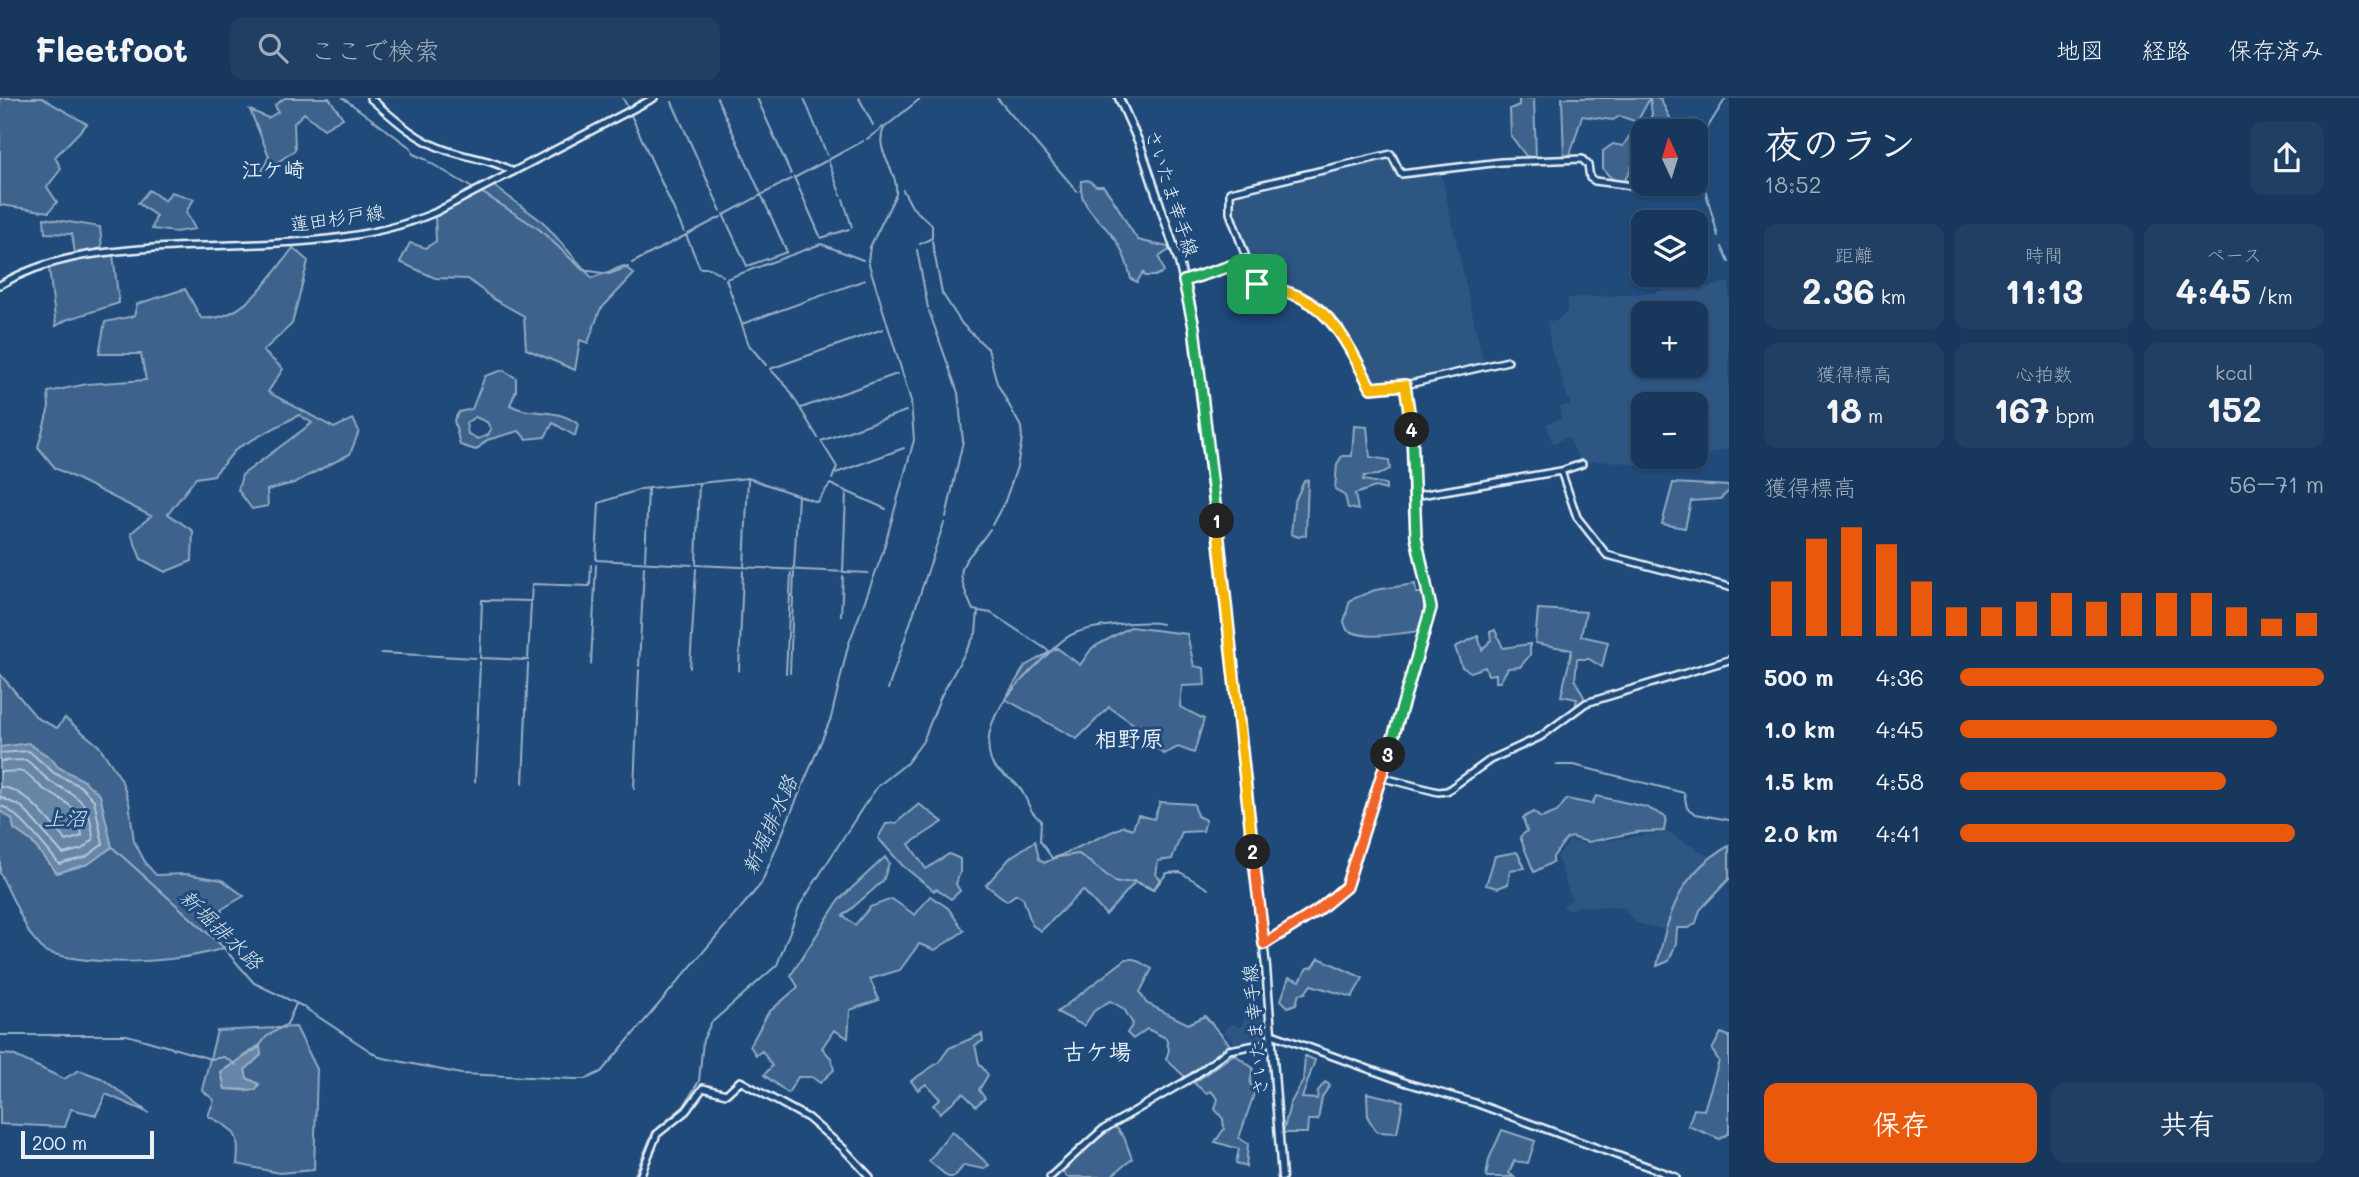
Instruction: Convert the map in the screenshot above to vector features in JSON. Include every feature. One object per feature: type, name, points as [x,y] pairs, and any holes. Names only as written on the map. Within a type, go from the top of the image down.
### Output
[{"type":"main road","name":"さいたま幸手線","points":[[1119,98],[1140,145],[1184,281],[1194,327],[1264,944],[1282,1177]]},
{"type":"street","points":[[370,98],[392,118],[431,144],[513,172]]},
{"type":"street","name":"蓮田杉戸線","points":[[0,285],[41,266],[89,253],[364,233],[426,216],[654,98]]},
{"type":"street","points":[[1507,361],[1405,385],[1371,388],[1344,339],[1325,316],[1303,299],[1257,284],[1246,261],[1230,213],[1230,192],[1390,154],[1401,174],[1502,162],[1582,159],[1588,165],[1590,178],[1595,181],[1631,186]]},
{"type":"street","points":[[1184,281],[1246,261]]},
{"type":"street","points":[[1264,944],[1317,911],[1346,887],[1431,608],[1416,537],[1414,451],[1405,385]]},
{"type":"street","points":[[1414,496],[1561,471],[1582,464]]},
{"type":"street","points":[[1561,471],[1577,517],[1606,555],[1729,587]]},
{"type":"street","points":[[1380,777],[1438,792],[1447,791],[1490,760],[1540,737],[1599,698],[1729,660]]},
{"type":"street","points":[[1050,1177],[1102,1130],[1193,1077],[1230,1050],[1272,1038],[1475,1103],[1676,1177]]},
{"type":"street","points":[[640,1177],[657,1134],[687,1111],[703,1088],[726,1094],[740,1081],[808,1118],[843,1148],[870,1177]]},
{"type":"shaded area","points":[[0,98],[42,98],[87,124],[55,157],[61,169],[47,187],[57,202],[49,212],[0,205]]},
{"type":"shaded area","points":[[285,98],[329,98],[343,118],[324,129],[304,113],[294,123],[295,150],[261,174],[269,156],[250,110],[268,118],[278,112],[275,105]]},
{"type":"shaded area","points":[[1519,98],[1534,98],[1536,158],[1526,156],[1511,136],[1510,109],[1519,105]]},
{"type":"shaded area","points":[[1562,98],[1650,98],[1639,119],[1620,116],[1613,120],[1582,116],[1570,155],[1564,157]]},
{"type":"shaded area","points":[[1650,98],[1660,98],[1670,119],[1650,119]]},
{"type":"shaded area","points":[[1631,134],[1631,168],[1623,184],[1611,178],[1603,169],[1603,151],[1613,144],[1623,146]]},
{"type":"shaded area","points":[[1389,158],[1397,178],[1441,174],[1484,365],[1376,387],[1345,334],[1320,307],[1304,295],[1257,278],[1233,213],[1233,194]]},
{"type":"shaded area","points":[[1088,180],[1096,186],[1103,186],[1138,240],[1168,247],[1169,250],[1159,257],[1164,272],[1145,276],[1143,272],[1137,282],[1131,279],[1117,242],[1083,199],[1081,181]]},
{"type":"shaded area","points":[[494,186],[543,222],[592,278],[624,266],[634,274],[600,310],[588,343],[580,340],[575,370],[526,349],[524,316],[492,298],[468,279],[435,278],[400,262],[410,243],[426,248],[436,241],[435,215]]},
{"type":"shaded area","points":[[149,190],[165,201],[171,192],[194,199],[186,212],[195,229],[175,232],[152,229],[156,216],[138,203]]},
{"type":"shaded area","points":[[44,218],[100,227],[102,248],[75,253],[72,234],[45,233]]},
{"type":"shaded area","points":[[293,248],[308,261],[292,324],[263,351],[283,369],[268,392],[334,428],[353,419],[359,431],[350,454],[294,483],[267,490],[268,506],[252,509],[238,490],[242,475],[312,423],[299,415],[237,448],[214,475],[196,478],[168,514],[193,531],[192,561],[165,572],[141,559],[131,533],[151,516],[55,468],[38,447],[49,407],[48,392],[87,384],[146,380],[141,354],[99,354],[105,322],[134,316],[137,304],[185,289],[201,318],[216,318],[230,313],[254,296]]},
{"type":"shaded area","points":[[113,254],[119,303],[66,320],[56,326],[49,268],[72,260]]},
{"type":"shaded area","points":[[1729,282],[1729,448],[1708,455],[1708,392],[1631,392],[1631,464],[1592,461],[1582,464],[1568,437],[1553,443],[1546,424],[1561,418],[1559,407],[1570,404],[1551,348],[1547,321],[1556,321],[1567,311],[1568,298],[1653,293],[1676,287],[1699,289]]},
{"type":"shaded area","points":[[503,370],[516,378],[516,391],[510,405],[569,419],[578,424],[575,436],[553,423],[545,437],[526,439],[519,431],[487,440],[476,450],[460,445],[454,420],[459,412],[472,409],[485,376]],"holes":[[[475,417],[487,422],[491,429],[488,435],[478,439],[468,434],[466,423]]]},
{"type":"shaded area","points":[[1354,426],[1367,427],[1370,457],[1389,460],[1390,469],[1378,475],[1364,476],[1363,480],[1386,484],[1386,490],[1375,487],[1355,494],[1358,510],[1348,508],[1345,496],[1335,489],[1337,464],[1342,456],[1352,456]]},
{"type":"shaded area","points":[[1308,480],[1306,535],[1298,537],[1291,534],[1294,503],[1304,481]]},
{"type":"shaded area","points":[[1673,483],[1729,486],[1729,491],[1720,499],[1691,501],[1685,528],[1662,524]]},
{"type":"shaded area","points":[[1415,584],[1416,593],[1426,593],[1423,631],[1375,636],[1347,630],[1344,622],[1350,600],[1375,590]]},
{"type":"shaded area","points":[[1538,609],[1586,612],[1581,636],[1608,642],[1602,667],[1589,659],[1577,659],[1575,680],[1586,701],[1575,708],[1577,699],[1561,696],[1572,650],[1535,643]]},
{"type":"shaded area","points":[[1130,627],[1187,634],[1194,666],[1204,668],[1205,685],[1182,686],[1180,707],[1204,719],[1194,753],[1178,747],[1164,754],[1137,734],[1135,725],[1109,707],[1077,739],[1005,699],[1025,666],[1057,648],[1080,665],[1092,648]]},
{"type":"shaded area","points":[[1495,630],[1503,648],[1530,644],[1530,655],[1520,667],[1508,668],[1500,682],[1496,682],[1496,674],[1488,675],[1485,667],[1471,672],[1462,667],[1455,647],[1478,636],[1482,650],[1491,640],[1490,632]]},
{"type":"shaded area","points":[[0,674],[37,718],[57,728],[65,718],[99,746],[121,779],[129,802],[134,841],[146,864],[156,875],[186,874],[222,880],[244,896],[222,909],[220,925],[227,947],[161,960],[87,960],[44,951],[29,933],[0,873]]},
{"type":"shaded area","points":[[1596,796],[1646,807],[1666,817],[1664,831],[1637,832],[1588,842],[1572,837],[1566,839],[1553,857],[1553,862],[1534,872],[1520,837],[1527,831],[1523,818],[1533,812],[1541,818],[1557,812],[1567,799],[1592,804]]},
{"type":"shaded area","points":[[1160,802],[1194,804],[1197,816],[1206,820],[1203,831],[1182,832],[1172,859],[1158,861],[1156,875],[1160,879],[1154,889],[1135,882],[1106,915],[1083,890],[1041,931],[1032,925],[1023,898],[1016,894],[1007,901],[986,885],[1011,857],[1035,841],[1039,859],[1044,863],[1124,826],[1133,829],[1138,815],[1154,819]]},
{"type":"shaded area","points":[[919,804],[943,822],[909,844],[926,869],[949,854],[960,859],[956,884],[960,891],[951,899],[936,889],[934,891],[903,866],[878,838],[886,824],[896,823]]},
{"type":"shaded area","points":[[1667,832],[1710,857],[1665,930],[1637,923],[1626,913],[1626,908],[1579,906],[1567,910],[1563,905],[1572,900],[1557,857],[1570,840],[1585,844]]},
{"type":"shaded area","points":[[1729,846],[1729,879],[1700,910],[1696,923],[1689,928],[1677,928],[1676,943],[1669,961],[1657,966],[1671,913],[1687,882],[1712,857]]},
{"type":"shaded area","points":[[1517,852],[1525,868],[1510,870],[1508,884],[1498,888],[1486,885],[1495,856]]},
{"type":"shaded area","points":[[885,857],[889,863],[883,881],[843,916],[855,925],[870,907],[892,899],[915,915],[930,896],[948,908],[964,931],[935,950],[919,944],[900,970],[870,979],[879,1000],[850,1010],[848,1038],[834,1030],[822,1048],[831,1058],[834,1070],[820,1083],[812,1077],[798,1077],[788,1093],[764,1075],[772,1066],[762,1051],[756,1055],[750,1046],[768,1013],[798,987],[791,975],[839,900]]},
{"type":"shaded area","points":[[1319,958],[1363,978],[1352,997],[1311,985],[1305,993],[1299,994],[1296,1004],[1288,1007],[1281,1000],[1289,977],[1300,981],[1307,968],[1313,967]]},
{"type":"shaded area","points":[[1126,959],[1134,959],[1152,969],[1140,992],[1146,1003],[1188,1024],[1205,1016],[1231,1046],[1185,1077],[1166,1059],[1169,1050],[1166,1038],[1147,1029],[1133,1039],[1127,1033],[1133,1024],[1124,1009],[1110,1001],[1094,1011],[1084,1026],[1057,1012]]},
{"type":"shaded area","points":[[1247,1013],[1264,1020],[1267,1037],[1235,1043],[1223,1032],[1231,1023],[1240,1028]]},
{"type":"shaded area","points":[[296,1027],[317,1069],[314,1170],[279,1173],[237,1164],[237,1139],[225,1125],[208,1116],[214,1100],[202,1090],[217,1031]],"holes":[[[258,1046],[261,1055],[245,1070],[247,1078],[253,1081],[251,1091],[225,1089],[221,1072]]]},
{"type":"shaded area","points":[[1721,1033],[1729,1036],[1729,1133],[1720,1139],[1688,1126],[1694,1109],[1704,1110],[1719,1061],[1712,1050]]},
{"type":"shaded area","points":[[982,1034],[983,1041],[975,1045],[979,1063],[988,1075],[979,1090],[985,1098],[976,1106],[963,1093],[940,1113],[933,1105],[940,1099],[926,1084],[918,1090],[911,1081],[939,1062],[949,1048]]},
{"type":"shaded area","points":[[0,1054],[13,1055],[64,1079],[79,1070],[101,1078],[149,1113],[106,1094],[96,1115],[71,1109],[65,1127],[0,1124]]},
{"type":"shaded area","points":[[1234,1054],[1253,1068],[1250,1084],[1256,1088],[1239,1138],[1248,1144],[1246,1167],[1236,1163],[1239,1149],[1215,1142],[1224,1129],[1223,1119],[1215,1109],[1218,1099],[1211,1091],[1206,1093],[1194,1083]]},
{"type":"shaded area","points":[[1305,1056],[1315,1060],[1302,1098],[1317,1099],[1318,1091],[1325,1082],[1330,1085],[1322,1097],[1318,1120],[1308,1120],[1307,1133],[1283,1133],[1290,1104],[1303,1081]]},
{"type":"shaded area","points":[[1367,1093],[1403,1101],[1397,1133],[1377,1132],[1368,1118]]},
{"type":"shaded area","points":[[1115,1126],[1124,1137],[1132,1159],[1110,1177],[1067,1177],[1062,1171],[1081,1152]]},
{"type":"shaded area","points":[[1502,1130],[1535,1141],[1528,1163],[1514,1161],[1509,1173],[1514,1177],[1486,1177],[1489,1159]]},
{"type":"shaded area","points":[[952,1131],[989,1165],[984,1169],[964,1165],[954,1177],[948,1177],[929,1161]]},
{"type":"water","name":"上沼","points":[[28,743],[51,758],[58,767],[83,780],[100,795],[112,847],[88,864],[57,873],[31,841],[14,829],[12,819],[0,811],[0,747]]},
{"type":"water","points":[[260,1047],[261,1055],[245,1070],[247,1078],[259,1084],[256,1090],[225,1089],[221,1072]]},
{"type":"waterway","points":[[343,98],[411,148],[413,154],[427,160]]},
{"type":"waterway","points":[[623,98],[628,108]]},
{"type":"waterway","points":[[717,98],[760,192]]},
{"type":"waterway","points":[[757,98],[791,174]]},
{"type":"waterway","points":[[804,98],[827,155]]},
{"type":"waterway","points":[[859,98],[873,125]]},
{"type":"waterway","name":"新堀排水路","points":[[112,847],[223,947],[254,983],[302,1006],[379,1057],[461,1074],[586,1079],[601,1072],[761,884],[831,718],[848,646],[882,555],[914,440],[911,401],[868,261],[870,247],[896,194],[894,177],[884,153],[881,136],[884,128],[921,98]]},
{"type":"waterway","points":[[997,98],[1077,191]]},
{"type":"waterway","points":[[1708,127],[1726,98]]},
{"type":"waterway","points":[[672,102],[721,211]]},
{"type":"waterway","points":[[631,115],[684,232]]},
{"type":"waterway","points":[[867,139],[883,127]]},
{"type":"waterway","points":[[841,196],[828,160],[863,141]]},
{"type":"waterway","points":[[794,178],[826,161]]},
{"type":"waterway","points":[[429,162],[474,189]]},
{"type":"waterway","points":[[794,177],[821,238],[849,229]]},
{"type":"waterway","points":[[724,215],[791,179]]},
{"type":"waterway","points":[[903,190],[912,207],[932,225],[932,238],[920,244]]},
{"type":"waterway","points":[[481,192],[539,229],[583,270],[609,274],[628,267]]},
{"type":"waterway","points":[[723,214],[747,266],[787,252],[761,194]]},
{"type":"waterway","points":[[1707,196],[1718,236]]},
{"type":"waterway","points":[[843,199],[852,227]]},
{"type":"waterway","points":[[632,263],[721,217]]},
{"type":"waterway","points":[[686,235],[700,268],[710,268],[723,276]]},
{"type":"waterway","points":[[932,241],[942,293],[962,324],[988,349],[997,383],[1021,427],[1022,439],[1017,467],[1005,501],[992,525]]},
{"type":"waterway","points":[[766,365],[749,345],[726,279],[821,244],[863,260]]},
{"type":"waterway","points":[[1722,247],[1729,262]]},
{"type":"waterway","points":[[917,250],[928,308]]},
{"type":"waterway","points":[[742,324],[865,280]]},
{"type":"waterway","points":[[929,311],[958,393],[963,441],[946,517]]},
{"type":"waterway","points":[[818,438],[788,388],[770,369],[883,329]]},
{"type":"waterway","points":[[801,408],[897,374]]},
{"type":"waterway","points":[[832,479],[837,467],[821,441],[906,411]]},
{"type":"waterway","points":[[836,473],[904,448]]},
{"type":"waterway","points":[[692,565],[596,560],[599,503],[641,489],[748,478],[817,502],[830,484],[886,509]]},
{"type":"waterway","points":[[744,567],[748,479]]},
{"type":"waterway","points":[[696,563],[699,483]]},
{"type":"waterway","points":[[645,560],[648,489]]},
{"type":"waterway","points":[[843,572],[846,493]]},
{"type":"waterway","points":[[794,568],[798,496]]},
{"type":"waterway","points":[[888,689],[944,523]]},
{"type":"waterway","points":[[990,529],[963,565],[961,573],[973,610],[991,613],[1049,651]]},
{"type":"waterway","points":[[531,601],[482,600],[480,658],[528,660],[532,584],[590,586],[591,565]]},
{"type":"waterway","points":[[591,664],[596,565]]},
{"type":"waterway","points":[[696,565],[868,573]]},
{"type":"waterway","points":[[639,666],[644,567]]},
{"type":"waterway","points":[[690,668],[696,569]]},
{"type":"waterway","points":[[739,671],[743,571]]},
{"type":"waterway","points":[[786,673],[791,573]]},
{"type":"waterway","points":[[790,673],[794,573]]},
{"type":"waterway","points":[[841,616],[843,576]]},
{"type":"waterway","points":[[634,1177],[653,1132],[684,1106],[699,1081],[703,1040],[711,1023],[777,965],[800,905],[863,807],[878,786],[907,763],[923,741],[941,696],[976,633],[978,611]]},
{"type":"waterway","points":[[1162,624],[1130,623],[1104,626],[1081,631],[1063,640],[1004,701],[990,730],[988,745],[991,761],[1018,786],[1033,812],[1041,820],[1040,841],[1052,858],[1079,854],[1117,883],[1135,881],[1153,890],[1167,873],[1180,872],[1208,889]]},
{"type":"waterway","points":[[381,653],[476,658]]},
{"type":"waterway","points":[[475,782],[480,662]]},
{"type":"waterway","points":[[523,784],[528,664]]},
{"type":"waterway","points":[[634,789],[639,670]]},
{"type":"waterway","points":[[1556,765],[1574,765],[1684,793],[1687,808],[1696,814],[1729,820]]},
{"type":"waterway","points":[[258,1048],[266,1037],[287,1024],[296,1004]]},
{"type":"waterway","points":[[0,1035],[127,1035],[211,1059],[224,1057],[236,1065]]},
{"type":"district","name":"江ケ崎","points":[[273,170]]},
{"type":"district","name":"相野原","points":[[1129,739]]},
{"type":"district","name":"古ケ場","points":[[1097,1052]]},
{"type":"route","points":[[1246,261],[1257,284],[1303,299],[1325,316],[1344,339],[1371,388],[1377,390],[1405,385],[1414,451],[1416,537],[1431,603],[1425,634],[1352,876],[1341,892],[1317,911],[1264,944],[1211,467],[1194,327],[1184,281],[1246,261]]}]
